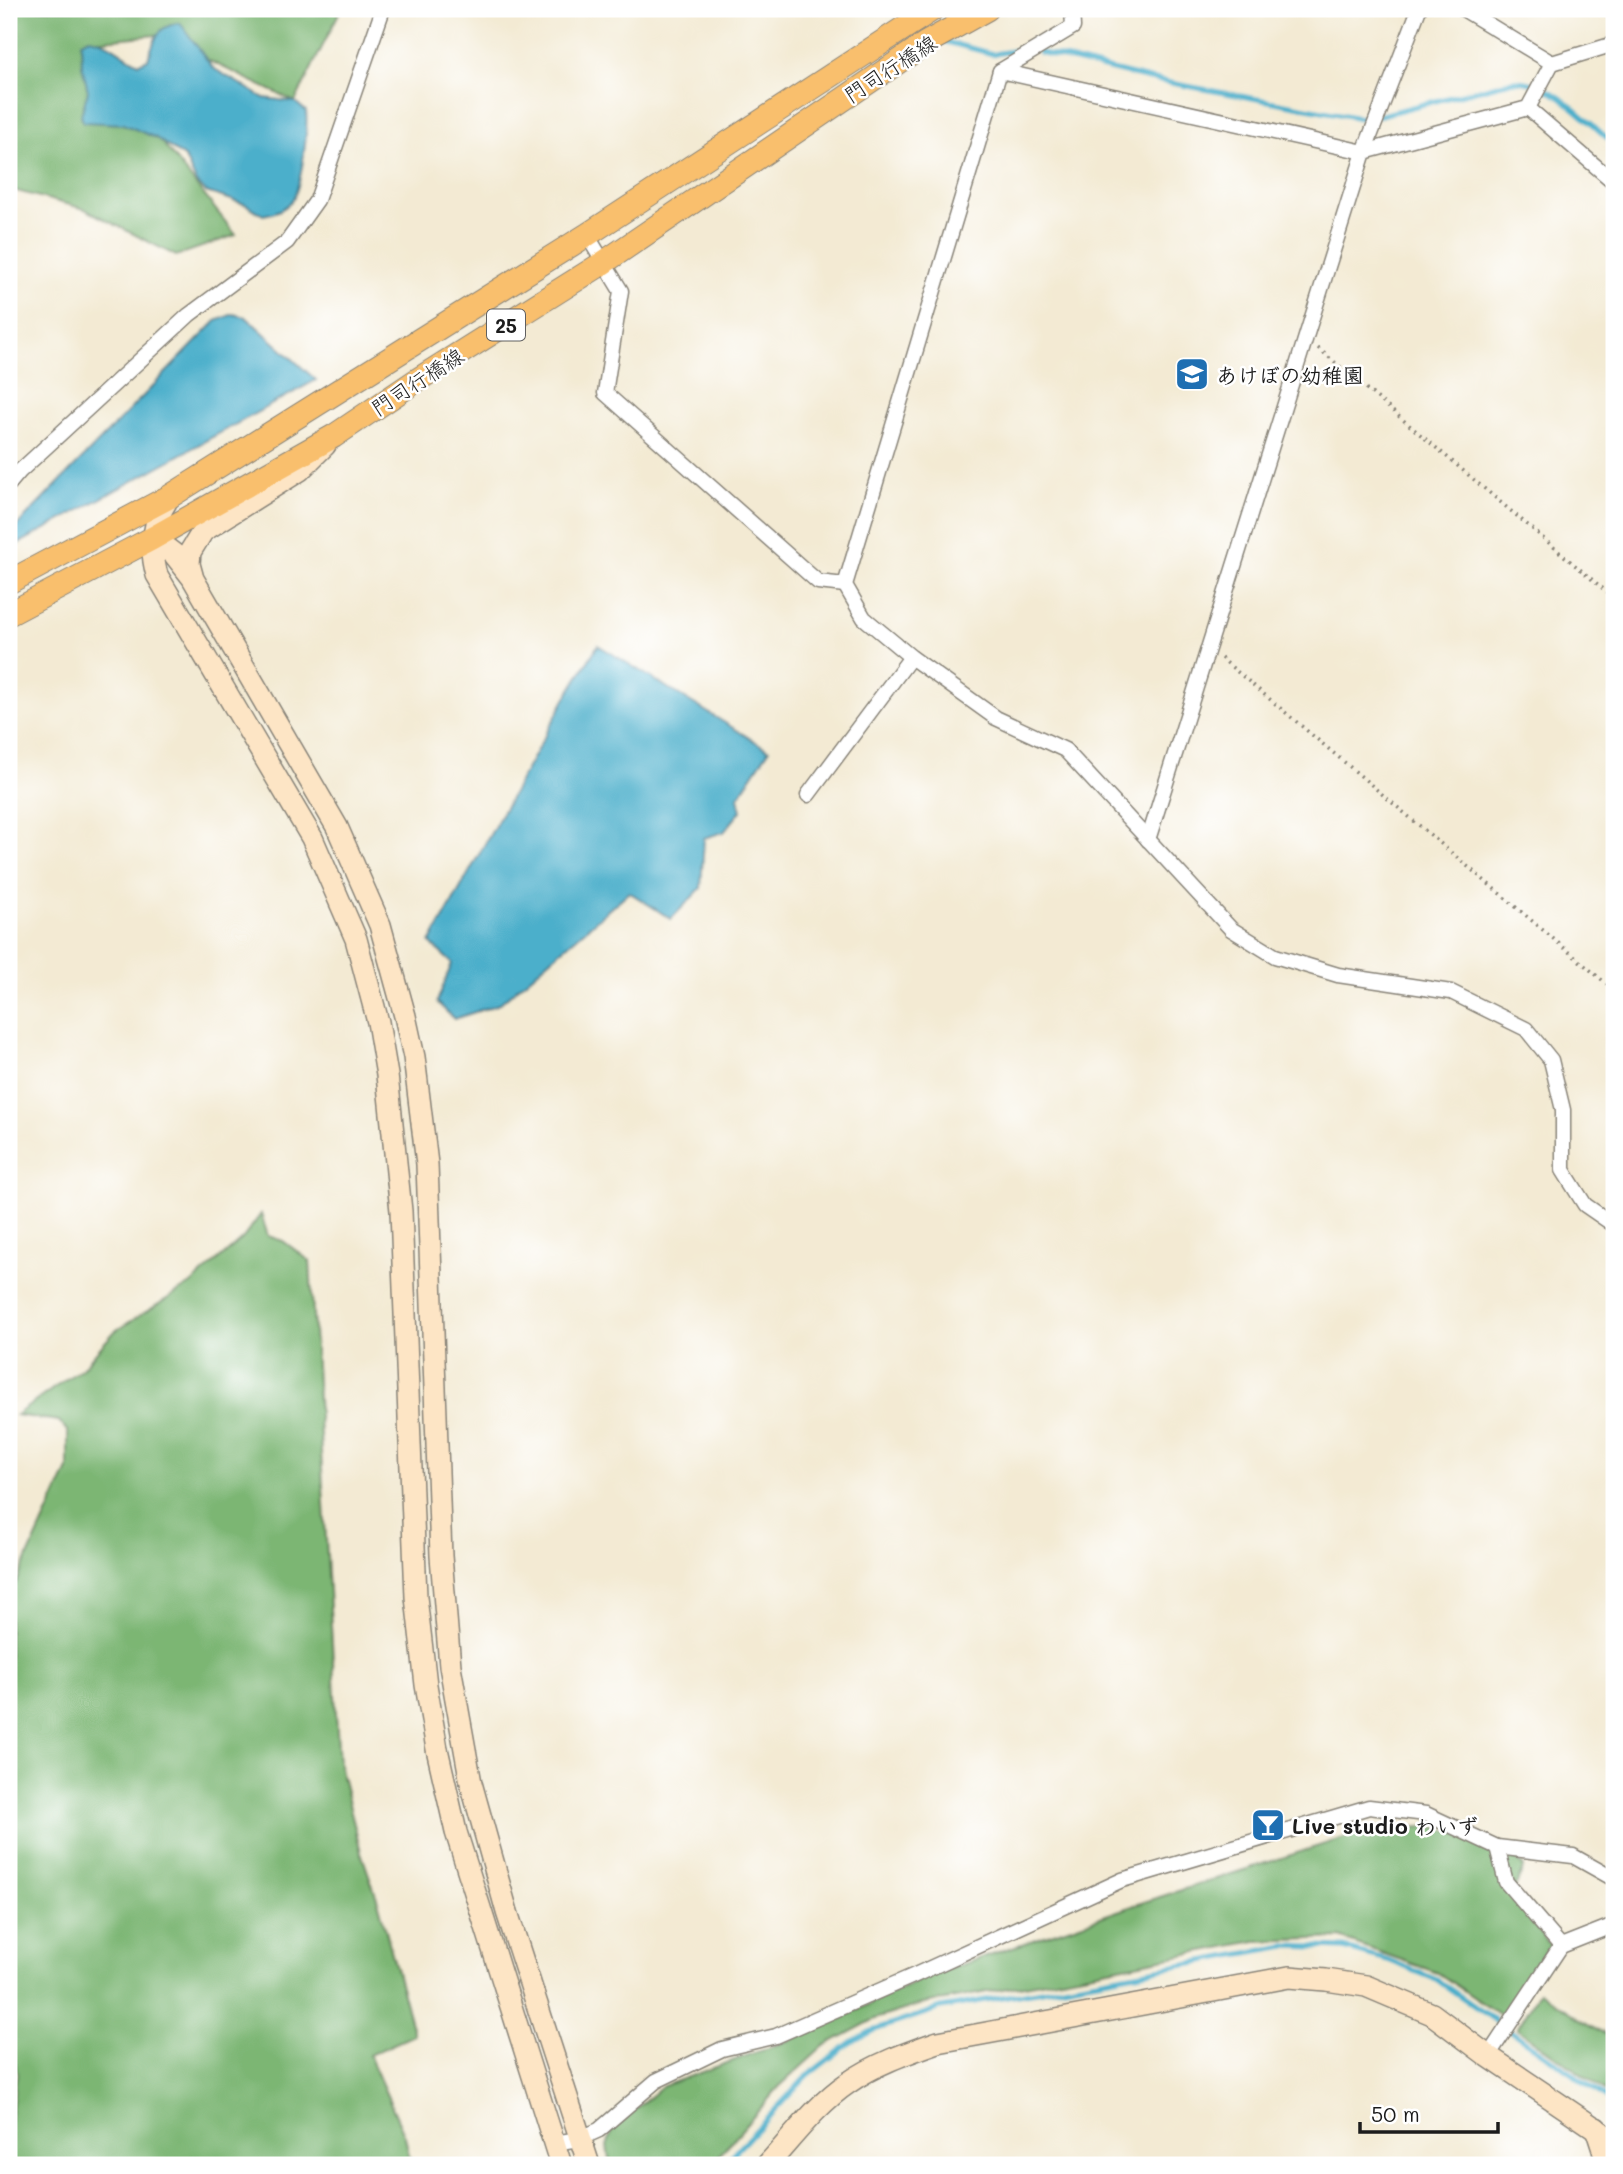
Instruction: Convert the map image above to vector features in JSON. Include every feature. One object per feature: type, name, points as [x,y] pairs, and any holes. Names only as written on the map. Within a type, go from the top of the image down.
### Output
[{"type":"main road","name":"門司行橋線","points":[[9,582],[169,497],[587,235],[933,9]]},
{"type":"main road","name":"門司行橋線","points":[[9,614],[153,538],[334,436],[414,382],[603,263],[926,43],[986,9]]},
{"type":"main road","points":[[9,597],[123,538],[153,538]]},
{"type":"street","points":[[9,484],[189,314],[287,242],[317,200],[383,9]]},
{"type":"street","points":[[1072,9],[1073,27],[1000,71],[845,585],[864,618],[911,657],[996,718],[1065,750],[1231,929],[1275,956],[1338,975],[1451,992],[1525,1029],[1551,1060],[1563,1110],[1563,1170],[1585,1205],[1614,1225]]},
{"type":"street","points":[[1148,840],[1364,152],[1419,9]]},
{"type":"street","points":[[1463,9],[1552,63]]},
{"type":"street","points":[[1000,71],[1364,152],[1528,108],[1552,63],[1614,44]]},
{"type":"street","points":[[1528,108],[1614,182]]},
{"type":"street","points":[[587,235],[621,291],[605,393],[818,582],[845,585]]},
{"type":"street","points":[[192,577],[190,552],[203,531],[300,470],[334,436]]},
{"type":"street","points":[[169,497],[158,517],[153,538],[153,562],[163,588],[312,838],[356,939],[378,1022],[387,1075],[401,1211],[416,1584],[426,1685],[456,1832],[561,2165]]},
{"type":"street","points":[[153,538],[174,554],[192,577],[337,827],[380,925],[405,1016],[414,1057],[427,1164],[441,1556],[457,1712],[486,1843],[589,2165]]},
{"type":"street","points":[[104,563],[118,560],[142,567],[163,588]]},
{"type":"street","points":[[808,795],[911,657]]},
{"type":"street","points":[[554,2143],[579,2139],[599,2130],[656,2081],[722,2049],[776,2036],[1122,1880],[1369,1807],[1426,1814],[1497,1847],[1573,1857],[1614,1879]]},
{"type":"street","points":[[1497,1847],[1506,1882],[1561,1946]]},
{"type":"street","points":[[1488,2056],[1561,1946],[1614,1925]]},
{"type":"street","points":[[767,2165],[847,2083],[887,2060],[938,2042],[1289,1977],[1366,1986],[1433,2014],[1488,2056],[1614,2141]]},
{"type":"street","points":[[1596,2128],[1608,2165]]},
{"type":"path","points":[[1306,338],[1614,598]]},
{"type":"path","points":[[1209,648],[1614,989]]},
{"type":"green space","points":[[9,9],[341,9],[295,102],[156,35],[82,42],[236,235],[176,256],[85,209],[9,189]]},
{"type":"green space","points":[[261,1214],[268,1236],[283,1241],[310,1261],[339,1764],[361,1852],[378,1901],[414,2035],[369,2055],[405,2136],[411,2165],[9,2165],[9,2128],[17,2074],[9,2026],[9,1598],[68,1469],[68,1432],[59,1421],[16,1415],[82,1368],[115,1331],[191,1284],[243,1238]]},
{"type":"green space","points":[[1429,1826],[1502,1844],[1524,1867],[1511,1896],[1550,1945],[1504,2018],[1438,1973],[1340,1938],[1256,1941],[919,2005],[875,2019],[824,2046],[779,2087],[711,2165],[610,2165],[607,2146],[613,2129],[661,2087],[809,2033],[928,1976],[1144,1902],[1356,1834]]},
{"type":"green space","points":[[1539,1992],[1614,2040],[1614,2097],[1517,2029]]},
{"type":"water","points":[[180,23],[213,68],[264,98],[295,102],[306,111],[305,143],[299,183],[292,200],[283,209],[263,215],[245,204],[206,192],[197,184],[185,158],[156,138],[123,124],[83,122],[81,115],[88,91],[82,65],[81,42],[89,38],[96,39],[139,63],[148,59],[161,30]]},
{"type":"water","points":[[233,314],[246,317],[316,380],[9,549],[9,534],[216,321]]},
{"type":"water","points":[[598,645],[769,750],[738,797],[741,811],[724,832],[704,838],[701,888],[671,919],[629,892],[499,1004],[454,1019],[437,1002],[452,963],[430,943]]},
{"type":"waterway","points":[[943,41],[993,54],[1026,49]]},
{"type":"waterway","points":[[1039,52],[1149,79],[1366,119],[1513,81],[1527,82],[1568,103],[1614,144]]},
{"type":"waterway","points":[[723,2165],[808,2075],[851,2042],[872,2031],[941,2008],[1286,1946],[1344,1948],[1388,1960],[1437,1980],[1614,2103]]},
{"type":"place","name":"あけぼの幼稚園","points":[[1192,374]]},
{"type":"place","name":"Live studio わいず","points":[[1268,1825]]}]
